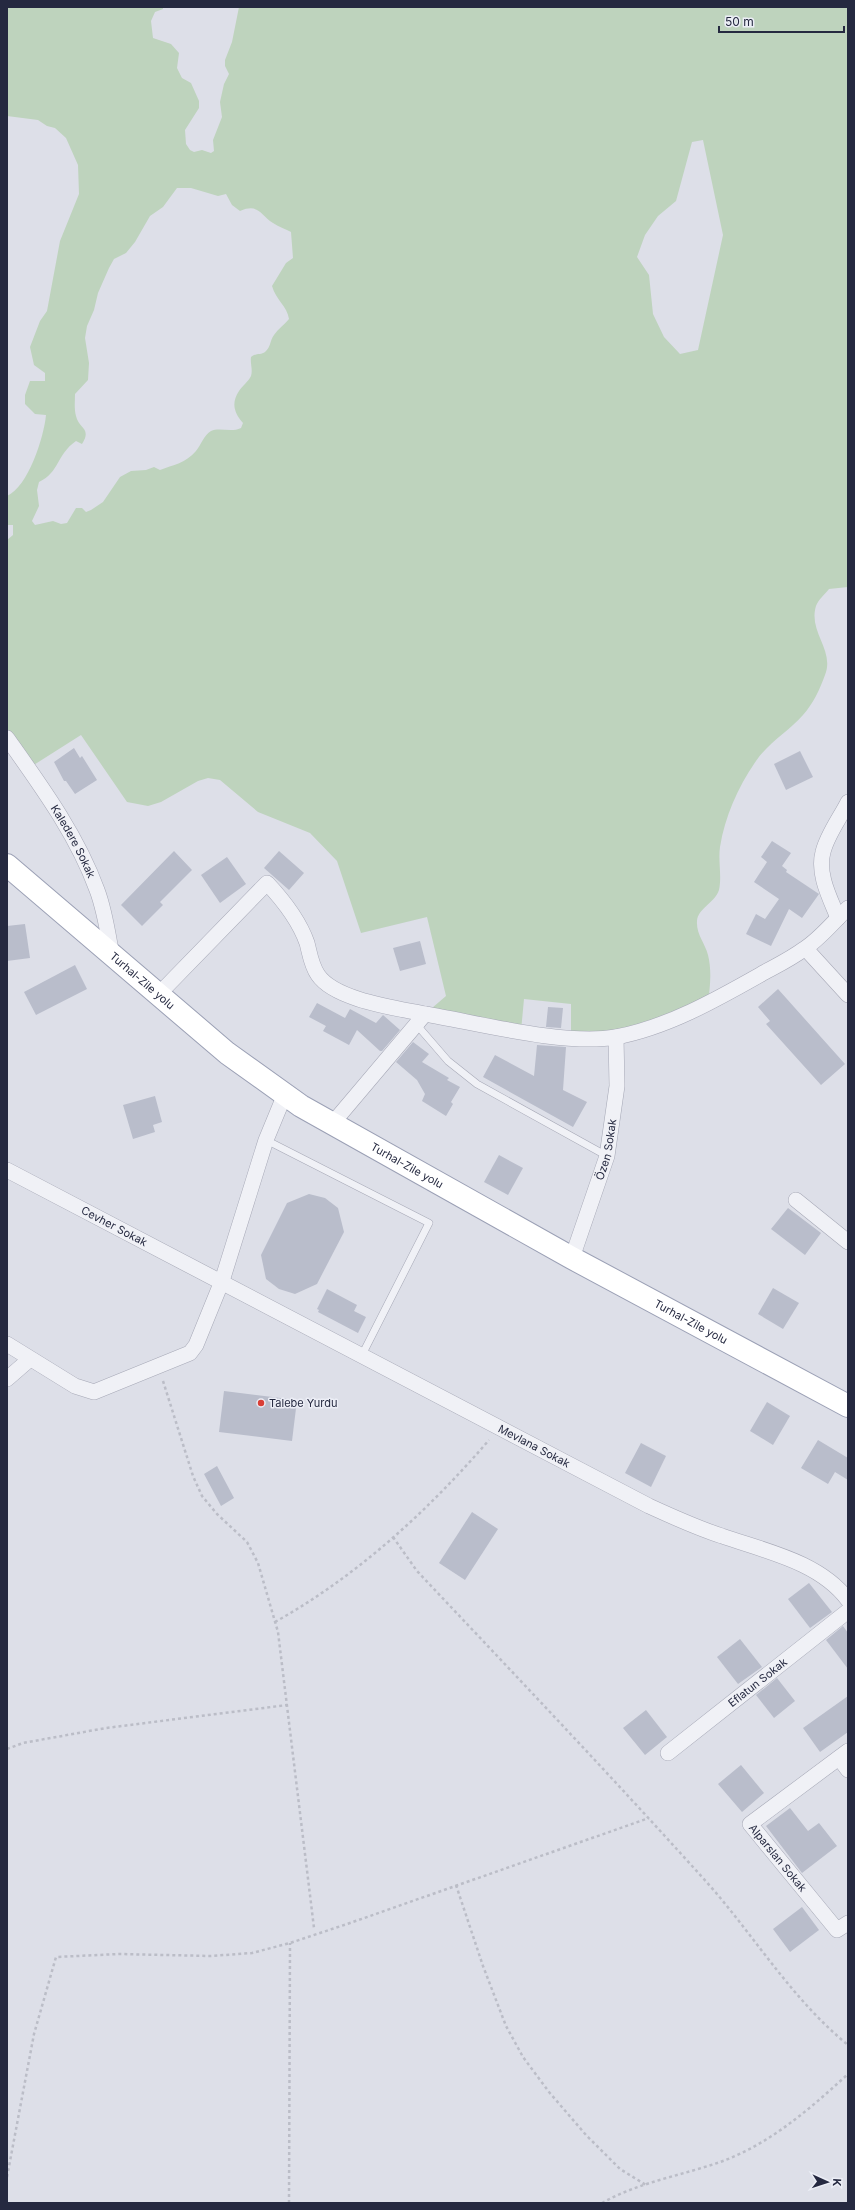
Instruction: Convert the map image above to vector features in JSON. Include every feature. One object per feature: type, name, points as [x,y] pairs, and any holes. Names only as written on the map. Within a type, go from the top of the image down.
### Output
[{"type":"main road","name":"Turhal-Zile yolu","points":[[7,865],[227,1053],[284,1094],[332,1124],[572,1258],[848,1406]]},
{"type":"street","name":"Kaledere Sokak","points":[[7,738],[66,826],[87,866],[106,919],[112,956]]},
{"type":"street","points":[[158,995],[267,883],[284,901],[297,922],[307,942],[312,963],[318,975],[337,990],[420,1019],[570,1037],[616,1037],[653,1026],[694,1010],[734,990],[806,949],[843,913],[824,880],[822,853],[848,802]]},
{"type":"street","points":[[806,949],[848,996]]},
{"type":"street","points":[[332,1124],[420,1019]]},
{"type":"street","name":"Özen Sokak","points":[[572,1258],[608,1156],[617,1086],[616,1037]]},
{"type":"street","points":[[7,1344],[75,1386],[94,1392],[186,1356],[196,1345],[222,1281],[266,1140],[284,1094]]},
{"type":"street","name":"Cevher Sokak","points":[[7,1170],[222,1281]]},
{"type":"street","points":[[796,1200],[848,1242]]},
{"type":"street","name":"Mevlana Sokak","points":[[222,1281],[649,1506],[689,1524],[778,1555],[810,1569],[828,1579],[840,1589],[848,1600]]},
{"type":"street","points":[[7,1380],[30,1359]]},
{"type":"street","name":"Eflatun Sokak","points":[[668,1753],[848,1612]]},
{"type":"street","points":[[844,1755],[848,1770]]},
{"type":"street","name":"Alparslan Sokak","points":[[842,1927],[750,1824],[844,1755]]},
{"type":"lane","points":[[420,1019],[448,1061],[477,1084],[608,1156]]},
{"type":"lane","points":[[266,1140],[429,1223],[362,1355]]},
{"type":"path","points":[[158,1367],[193,1476],[202,1496],[217,1514],[248,1542],[258,1563],[275,1622],[287,1704],[314,1928]]},
{"type":"path","points":[[275,1622],[331,1586],[393,1538],[451,1484],[500,1428]]},
{"type":"path","points":[[393,1538],[417,1571],[649,1818],[717,1895],[795,1994],[848,2044]]},
{"type":"path","points":[[7,1749],[23,1743],[106,1728],[287,1704]]},
{"type":"path","points":[[7,2177],[34,2034],[56,1957],[119,1954],[218,1955],[252,1953],[290,1943],[649,1818]]},
{"type":"path","points":[[456,1885],[483,1966],[506,2026],[523,2058],[549,2092],[586,2135],[620,2169],[646,2185]]},
{"type":"path","points":[[289,2203],[290,1943]]},
{"type":"path","points":[[602,2203],[646,2185],[725,2160],[771,2137],[815,2104],[848,2074]]},
{"type":"green space","points":[[7,7],[163,7],[163,9],[155,12],[151,21],[153,38],[171,44],[179,53],[177,68],[182,78],[191,83],[199,101],[199,108],[185,130],[186,144],[190,150],[194,152],[202,150],[211,153],[214,151],[213,140],[222,117],[220,102],[224,84],[229,74],[225,66],[225,60],[232,42],[239,7],[848,7],[848,587],[829,589],[816,606],[814,615],[815,624],[827,657],[827,666],[825,675],[816,696],[803,715],[766,748],[756,761],[738,791],[725,824],[719,858],[719,890],[717,895],[700,912],[697,921],[699,934],[707,951],[710,967],[708,1003],[653,1026],[571,1037],[571,1004],[524,999],[521,1031],[425,1014],[446,996],[427,917],[361,933],[337,861],[310,833],[258,812],[220,780],[208,778],[198,781],[161,802],[148,806],[127,802],[81,735],[29,768],[7,738],[7,540],[13,535],[13,525],[7,525],[7,496],[15,491],[22,483],[28,472],[34,460],[45,424],[46,415],[35,414],[25,404],[25,395],[30,381],[45,381],[45,373],[34,365],[30,347],[40,321],[47,311],[60,241],[79,194],[78,165],[66,138],[55,128],[47,126],[38,120],[7,116]],"holes":[[[703,140],[723,235],[698,350],[680,354],[664,337],[653,314],[649,275],[637,257],[645,235],[658,216],[676,201],[692,142]],[[177,188],[191,188],[218,196],[226,194],[232,205],[240,211],[251,208],[255,209],[273,223],[291,232],[293,258],[286,263],[272,286],[286,310],[289,319],[274,335],[265,352],[251,357],[251,376],[239,391],[234,404],[237,415],[243,423],[241,428],[211,431],[206,435],[198,449],[188,458],[179,463],[160,470],[154,467],[146,470],[131,471],[120,477],[103,502],[86,512],[82,508],[76,508],[67,523],[61,524],[53,521],[35,525],[32,521],[39,506],[37,490],[39,482],[51,473],[70,446],[76,441],[82,444],[85,439],[86,435],[84,429],[75,413],[75,394],[88,380],[89,363],[85,338],[87,326],[94,310],[98,293],[114,259],[126,253],[135,242],[150,216],[163,207]]]},
{"type":"building","points":[[74,748],[80,758],[82,756],[97,780],[75,794],[66,781],[64,781],[54,762]]},
{"type":"building","points":[[800,751],[813,777],[786,790],[774,764]]},
{"type":"building","points":[[772,841],[791,853],[782,866],[787,870],[786,872],[819,894],[802,918],[789,909],[771,946],[746,934],[756,914],[765,919],[779,899],[754,882],[767,862],[761,857]]},
{"type":"building","points":[[174,851],[192,870],[160,902],[163,905],[142,926],[121,905]]},
{"type":"building","points":[[279,851],[304,873],[289,890],[264,868]]},
{"type":"building","points":[[227,857],[246,884],[220,903],[201,875]]},
{"type":"building","points":[[25,924],[30,958],[7,961],[7,926]]},
{"type":"building","points":[[420,941],[426,964],[400,971],[393,948]]},
{"type":"building","points":[[75,965],[87,989],[36,1015],[24,992]]},
{"type":"building","points":[[778,989],[845,1064],[821,1085],[766,1024],[770,1021],[758,1007]]},
{"type":"building","points":[[317,1003],[345,1018],[350,1009],[376,1023],[383,1015],[400,1030],[382,1051],[380,1051],[357,1030],[349,1045],[323,1031],[326,1026],[309,1017]]},
{"type":"building","points":[[548,1007],[563,1008],[561,1028],[546,1027]]},
{"type":"building","points":[[413,1042],[429,1054],[422,1062],[449,1078],[447,1080],[460,1087],[451,1102],[453,1104],[446,1116],[422,1101],[425,1094],[417,1080],[396,1062]]},
{"type":"building","points":[[537,1045],[566,1047],[563,1090],[587,1102],[573,1127],[483,1077],[495,1055],[534,1076]]},
{"type":"building","points":[[155,1096],[162,1122],[153,1125],[155,1132],[133,1139],[123,1105]]},
{"type":"building","points":[[499,1155],[523,1168],[508,1195],[484,1182]]},
{"type":"building","points":[[309,1194],[325,1198],[338,1208],[344,1232],[317,1284],[295,1294],[279,1289],[266,1279],[261,1255],[287,1203]]},
{"type":"building","points":[[788,1208],[821,1233],[805,1255],[771,1229]]},
{"type":"building","points":[[773,1288],[799,1303],[783,1329],[758,1314]]},
{"type":"building","points":[[327,1289],[357,1305],[354,1311],[366,1317],[358,1333],[318,1312],[319,1310],[317,1309]]},
{"type":"building","points":[[224,1391],[297,1400],[292,1441],[219,1432]]},
{"type":"building","points":[[767,1402],[790,1416],[773,1445],[750,1431]]},
{"type":"building","points":[[818,1440],[848,1458],[848,1480],[835,1472],[828,1484],[801,1468]]},
{"type":"building","points":[[641,1443],[666,1456],[651,1487],[625,1473]]},
{"type":"building","points":[[217,1466],[234,1498],[221,1506],[204,1474]]},
{"type":"building","points":[[472,1512],[498,1529],[465,1580],[439,1563]]},
{"type":"building","points":[[809,1583],[832,1612],[810,1628],[788,1599]]},
{"type":"building","points":[[843,1626],[848,1633],[848,1669],[826,1640]]},
{"type":"building","points":[[740,1639],[762,1667],[738,1684],[717,1657]]},
{"type":"building","points":[[777,1678],[795,1701],[774,1718],[756,1695]]},
{"type":"building","points":[[848,1696],[848,1732],[820,1752],[803,1728]]},
{"type":"building","points":[[646,1710],[667,1737],[645,1755],[623,1728]]},
{"type":"building","points":[[741,1765],[764,1793],[742,1812],[718,1784]]},
{"type":"building","points":[[790,1808],[808,1831],[819,1823],[837,1846],[802,1873],[766,1826]]},
{"type":"building","points":[[802,1907],[819,1930],[790,1952],[773,1929]]},
{"type":"place","name":"Talebe Yurdu","points":[[261,1403]]}]
